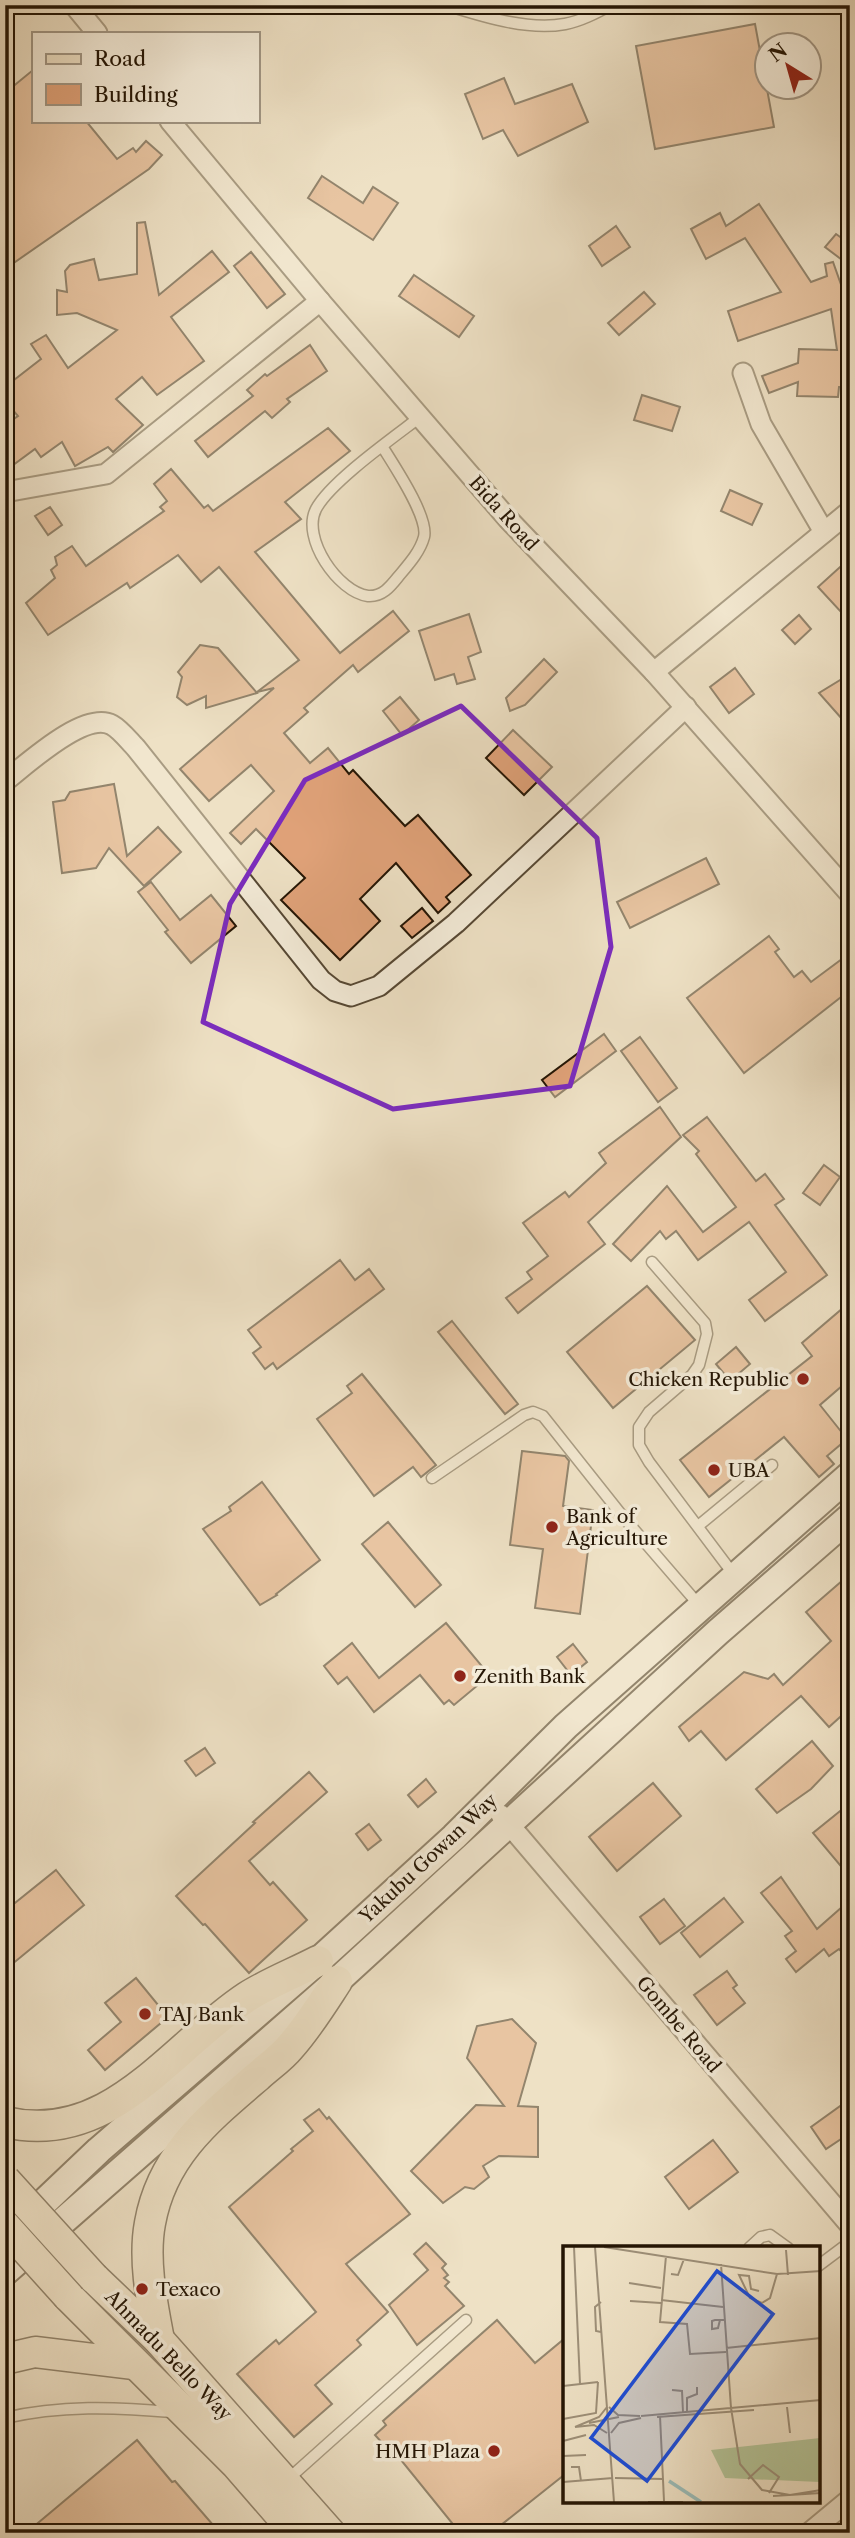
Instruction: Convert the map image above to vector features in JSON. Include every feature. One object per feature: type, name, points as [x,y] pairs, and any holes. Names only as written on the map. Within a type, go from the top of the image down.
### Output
[{"type":"main road","points":[[5,2122],[24,2127],[55,2125],[90,2117],[120,2100],[151,2077],[209,2026],[248,1997],[327,1971]]},
{"type":"main road","points":[[159,2340],[149,2267],[149,2224],[161,2180],[180,2150],[218,2110],[289,2049],[315,2016],[327,1971]]},
{"type":"main road","name":"Ahmadu Bello Way","points":[[5,2180],[94,2278],[159,2340],[330,2533]]},
{"type":"main road","name":"Ahmadu Bello Way","points":[[5,2225],[68,2296],[236,2464],[296,2533]]},
{"type":"main road","points":[[5,2359],[35,2352],[134,2364]]},
{"type":"street","points":[[74,5],[96,32]]},
{"type":"street","name":"Bida Road","points":[[171,122],[320,301],[508,519],[686,707],[850,894]]},
{"type":"street","points":[[5,492],[106,474],[320,301]]},
{"type":"street","points":[[743,373],[761,424],[824,532]]},
{"type":"street","points":[[654,672],[850,511]]},
{"type":"street","points":[[5,781],[78,727],[98,722],[112,725],[136,748],[321,980],[335,991],[351,996],[379,986],[456,923],[686,707]]},
{"type":"street","name":"Yakubu Gowan Way","points":[[5,2272],[327,1971],[489,1801],[566,1726],[850,1475]]},
{"type":"street","name":"Yakubu Gowan Way","points":[[5,2239],[99,2150],[509,1824],[718,1632],[850,1517]]},
{"type":"street","name":"Gombe Road","points":[[489,1801],[850,2225]]},
{"type":"street","points":[[809,2533],[850,2499]]},
{"type":"lane","points":[[446,5],[517,23],[542,25],[565,24],[591,16],[611,5]]},
{"type":"lane","points":[[382,446],[419,510],[425,535],[415,555],[393,584],[383,593],[371,596],[347,586],[333,573],[318,550],[314,531],[315,510],[335,487],[382,446],[420,417]]},
{"type":"lane","points":[[652,1262],[705,1323],[707,1334],[699,1365],[692,1375],[649,1412],[639,1427],[639,1445],[734,1575]]},
{"type":"lane","points":[[432,1478],[524,1415],[533,1412],[543,1416],[624,1518],[700,1606]]},
{"type":"lane","points":[[698,1527],[772,1465]]},
{"type":"lane","points":[[751,2246],[761,2237],[770,2235],[785,2246]]},
{"type":"lane","points":[[820,2264],[850,2242]]},
{"type":"lane","points":[[286,2481],[466,2320]]},
{"type":"lane","points":[[5,2418],[22,2414],[109,2407],[183,2413]]},
{"type":"highlighted area","points":[[461,706],[597,838],[611,947],[570,1086],[393,1109],[203,1022],[230,904],[305,780]]},
{"type":"building","points":[[755,24],[754,102],[769,102],[774,127],[655,149],[636,46]]},
{"type":"building","points":[[32,71],[32,122],[87,122],[117,159],[133,148],[136,152],[146,141],[162,155],[149,169],[5,269],[5,93]]},
{"type":"building","points":[[504,78],[515,104],[572,84],[588,122],[518,156],[503,130],[483,139],[465,94]]},
{"type":"building","points":[[322,176],[363,203],[373,187],[398,203],[373,240],[308,198]]},
{"type":"building","points":[[759,204],[811,282],[827,276],[825,264],[833,262],[850,310],[850,387],[839,387],[838,397],[797,396],[798,382],[769,393],[762,376],[798,363],[799,349],[837,350],[831,309],[738,341],[728,311],[781,292],[745,238],[706,259],[691,229],[720,213],[726,226]]},
{"type":"building","points":[[145,222],[159,295],[212,251],[229,272],[171,317],[204,361],[157,395],[142,377],[116,399],[143,425],[113,452],[108,447],[75,466],[62,442],[41,457],[35,449],[5,471],[5,425],[18,416],[5,401],[5,387],[41,359],[31,344],[46,335],[68,368],[117,330],[77,313],[57,315],[57,290],[67,292],[65,271],[70,265],[94,259],[99,280],[137,274],[137,223]]},
{"type":"building","points":[[616,226],[630,247],[602,266],[589,246]]},
{"type":"building","points":[[836,234],[850,244],[850,266],[825,247]]},
{"type":"building","points":[[251,252],[285,294],[267,308],[234,266]]},
{"type":"building","points":[[414,275],[474,316],[459,337],[399,296]]},
{"type":"building","points":[[644,292],[655,304],[619,335],[608,323]]},
{"type":"building","points":[[310,345],[327,371],[287,399],[290,402],[272,418],[265,411],[208,457],[195,441],[253,396],[247,390],[265,374],[267,376]]},
{"type":"building","points":[[642,395],[680,407],[672,431],[634,420]]},
{"type":"building","points":[[328,428],[350,451],[285,502],[301,519],[255,552],[340,653],[393,611],[409,631],[358,672],[353,665],[304,708],[308,712],[284,733],[310,763],[328,748],[349,774],[353,770],[405,826],[418,815],[471,875],[446,897],[450,902],[438,913],[396,863],[360,899],[380,921],[340,960],[281,900],[305,878],[256,829],[241,844],[230,833],[274,791],[251,765],[209,801],[180,769],[274,688],[257,692],[299,660],[219,567],[201,582],[178,555],[130,588],[127,583],[48,635],[26,603],[55,578],[51,570],[57,565],[55,557],[72,546],[86,566],[164,511],[160,507],[167,501],[154,484],[171,469],[204,508],[208,505],[213,511]]},
{"type":"building","points":[[730,490],[762,504],[752,525],[721,511]]},
{"type":"building","points":[[50,507],[62,525],[48,535],[35,516]]},
{"type":"building","points":[[850,558],[850,605],[841,612],[818,587]]},
{"type":"building","points":[[469,614],[481,652],[468,657],[475,679],[457,684],[454,674],[435,680],[419,631]]},
{"type":"building","points":[[799,615],[811,629],[795,644],[782,630]]},
{"type":"building","points":[[200,645],[218,648],[257,693],[206,708],[206,696],[187,705],[177,697],[182,677],[178,672]]},
{"type":"building","points":[[544,659],[557,672],[525,705],[510,711],[506,698]]},
{"type":"building","points":[[735,668],[754,694],[729,713],[710,687]]},
{"type":"building","points":[[850,674],[850,728],[819,693]]},
{"type":"building","points":[[400,697],[419,720],[402,735],[383,711]]},
{"type":"building","points":[[513,730],[552,767],[524,795],[486,758]]},
{"type":"building","points":[[114,784],[127,856],[158,827],[181,852],[144,886],[109,848],[96,868],[62,873],[53,802],[65,800],[70,792]]},
{"type":"building","points":[[706,858],[719,884],[630,928],[617,902]]},
{"type":"building","points":[[151,882],[180,920],[211,895],[236,926],[191,963],[165,932],[168,930],[138,892]]},
{"type":"building","points":[[422,908],[433,921],[412,938],[401,926]]},
{"type":"building","points":[[769,936],[779,949],[775,952],[794,977],[802,971],[811,982],[850,953],[850,990],[744,1073],[687,998]]},
{"type":"building","points":[[604,1034],[616,1051],[555,1097],[542,1080]]},
{"type":"building","points":[[640,1037],[677,1088],[658,1102],[621,1051]]},
{"type":"building","points":[[660,1107],[681,1137],[588,1222],[605,1244],[518,1313],[506,1298],[532,1279],[527,1272],[548,1256],[523,1223],[565,1192],[569,1197],[606,1163],[599,1153]]},
{"type":"building","points":[[707,1117],[756,1181],[765,1174],[784,1199],[775,1205],[827,1275],[765,1321],[749,1300],[786,1272],[749,1222],[698,1260],[676,1231],[666,1239],[660,1231],[631,1261],[613,1244],[667,1186],[703,1232],[736,1207],[696,1154],[699,1151],[683,1135]]},
{"type":"building","points":[[824,1165],[840,1177],[820,1205],[803,1193]]},
{"type":"building","points":[[340,1260],[355,1280],[369,1269],[384,1289],[277,1369],[273,1363],[265,1369],[253,1353],[261,1347],[248,1330]]},
{"type":"building","points":[[647,1286],[695,1340],[613,1408],[567,1352]]},
{"type":"building","points":[[850,1302],[850,1379],[820,1405],[847,1439],[827,1456],[834,1464],[819,1477],[784,1437],[709,1497],[680,1460],[812,1356],[802,1343]]},
{"type":"building","points":[[452,1321],[518,1404],[505,1414],[438,1332]]},
{"type":"building","points":[[736,1347],[750,1364],[730,1381],[716,1364]]},
{"type":"building","points":[[362,1374],[436,1465],[421,1477],[413,1467],[374,1496],[317,1419],[352,1393],[347,1386]]},
{"type":"building","name":"Bank of Agriculture","points":[[522,1451],[565,1456],[569,1461],[563,1506],[593,1510],[580,1614],[535,1608],[543,1549],[510,1545]]},
{"type":"building","points":[[262,1482],[320,1560],[277,1595],[260,1605],[203,1529],[231,1511],[229,1507]]},
{"type":"building","points":[[388,1522],[441,1585],[415,1607],[362,1544]]},
{"type":"building","points":[[850,1574],[850,1708],[829,1727],[801,1696],[726,1760],[701,1731],[689,1741],[679,1727],[744,1672],[768,1679],[774,1674],[783,1685],[831,1641],[806,1612]]},
{"type":"building","points":[[446,1623],[486,1671],[480,1676],[484,1680],[454,1705],[449,1700],[444,1704],[420,1675],[374,1712],[347,1677],[338,1684],[324,1666],[352,1643],[379,1678]]},
{"type":"building","points":[[573,1644],[587,1662],[571,1675],[557,1657]]},
{"type":"building","points":[[812,1741],[833,1766],[811,1789],[777,1813],[756,1789]]},
{"type":"building","points":[[205,1748],[215,1763],[196,1776],[185,1761]]},
{"type":"building","points":[[309,1772],[327,1792],[249,1861],[270,1885],[273,1882],[307,1920],[249,1973],[176,1896]]},
{"type":"building","points":[[426,1779],[436,1792],[418,1807],[408,1795]]},
{"type":"building","points":[[653,1783],[681,1816],[617,1871],[589,1837]]},
{"type":"building","points":[[850,1803],[850,1877],[813,1833]]},
{"type":"building","points":[[369,1824],[381,1840],[368,1850],[356,1834]]},
{"type":"building","points":[[56,1870],[84,1905],[5,1970],[5,1911]]},
{"type":"building","points":[[781,1877],[817,1929],[850,1900],[850,1961],[839,1949],[829,1956],[824,1949],[796,1972],[786,1959],[796,1951],[785,1936],[792,1931],[761,1893]]},
{"type":"building","points":[[724,1898],[743,1922],[700,1957],[681,1933]]},
{"type":"building","points":[[664,1899],[685,1926],[660,1944],[640,1917]]},
{"type":"building","points":[[727,1971],[737,1985],[733,1988],[745,2003],[717,2025],[694,1995]]},
{"type":"building","points":[[136,1978],[168,2017],[105,2070],[88,2050],[121,2022],[105,2003]]},
{"type":"building","points":[[512,2019],[536,2043],[518,2106],[538,2107],[538,2157],[499,2156],[483,2166],[489,2177],[474,2189],[465,2187],[443,2203],[411,2171],[476,2105],[504,2106],[467,2058],[477,2026]]},
{"type":"building","points":[[843,2104],[850,2115],[850,2133],[826,2149],[811,2127]]},
{"type":"building","points":[[319,2109],[327,2119],[329,2117],[410,2214],[346,2264],[388,2312],[357,2340],[361,2345],[315,2385],[332,2404],[294,2437],[237,2374],[276,2340],[279,2344],[316,2312],[229,2207],[313,2131],[304,2120]]},
{"type":"building","points":[[713,2140],[738,2172],[689,2209],[665,2177]]},
{"type":"building","points":[[426,2243],[446,2264],[442,2268],[448,2275],[444,2278],[449,2282],[445,2286],[464,2306],[417,2345],[389,2305],[428,2270],[414,2254]]},
{"type":"building","points":[[497,2320],[535,2363],[563,2340],[563,2476],[496,2529],[456,2528],[397,2455],[395,2457],[375,2435],[386,2425],[383,2421]]},
{"type":"building","points":[[137,2440],[220,2533],[26,2533]]},
{"type":"place","name":"Chicken Republic","points":[[803,1379]]},
{"type":"place","name":"UBA","points":[[714,1470]]},
{"type":"place","name":"Bank of Agriculture","points":[[552,1527]]},
{"type":"place","name":"Zenith Bank","points":[[460,1676]]},
{"type":"place","name":"TAJ Bank","points":[[145,2014]]},
{"type":"place","name":"Texaco","points":[[142,2289]]},
{"type":"place","name":"HMH Plaza","points":[[494,2451]]}]
